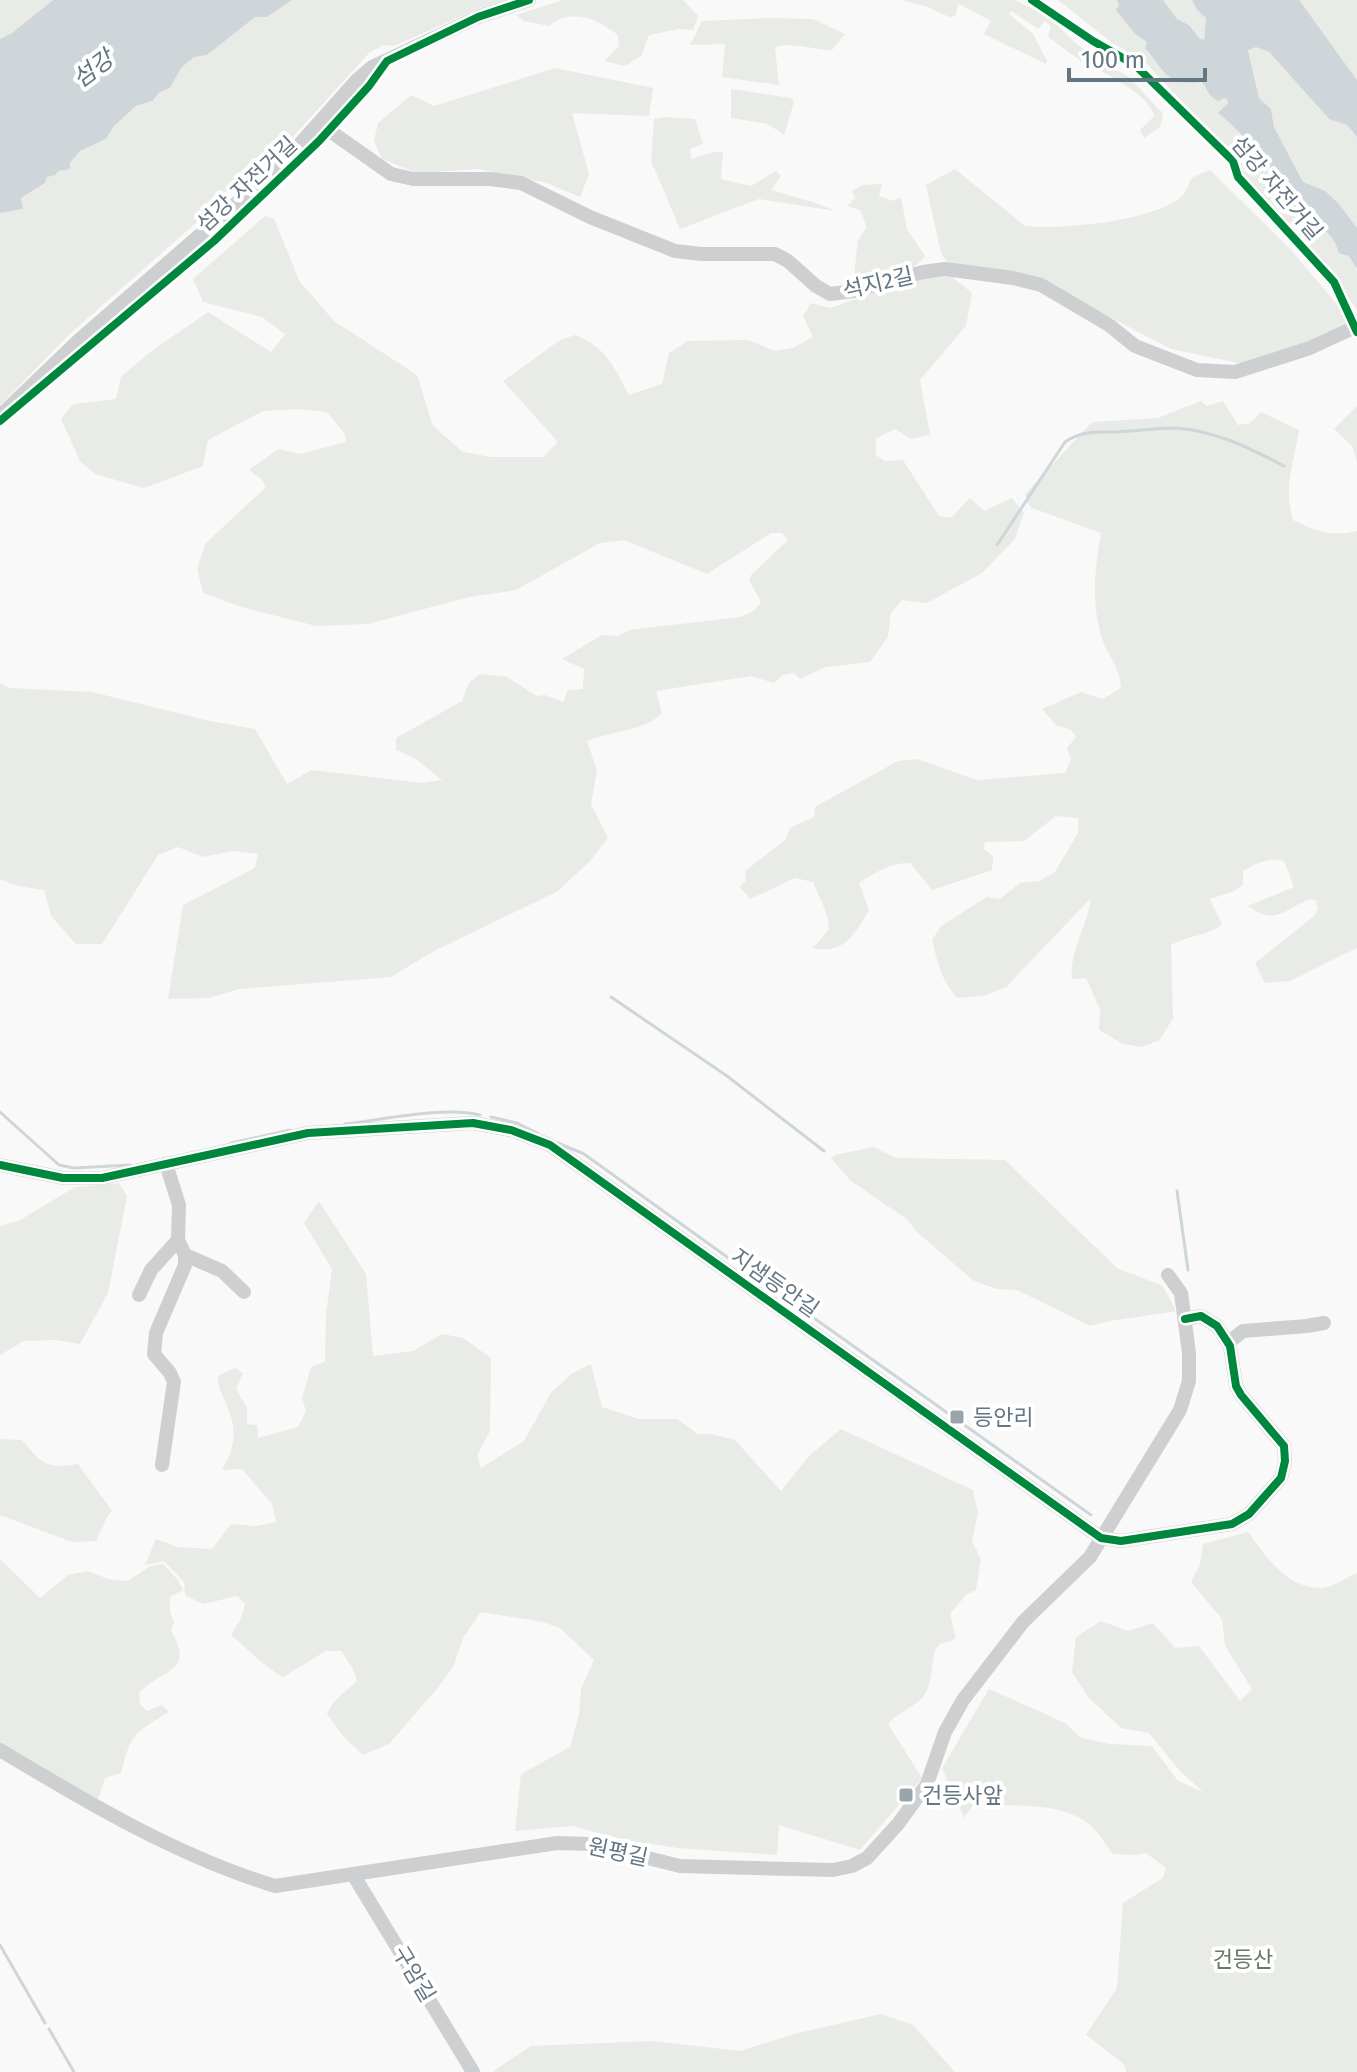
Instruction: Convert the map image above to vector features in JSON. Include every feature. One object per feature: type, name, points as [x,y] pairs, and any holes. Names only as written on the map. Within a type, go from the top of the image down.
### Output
[{"type":"street","points":[[0,416],[79,340],[284,162],[372,67],[478,17],[529,0]]},
{"type":"street","name":"석지2길","points":[[320,124],[391,174],[413,179],[490,179],[521,183],[590,217],[675,251],[775,254],[830,294],[945,269],[1041,285],[1109,325],[1135,346],[1197,370],[1235,372],[1310,348],[1353,328]]},
{"type":"street","name":"지샘등안길","points":[[0,1165],[63,1178],[102,1178],[308,1133],[473,1123],[511,1130],[562,1154],[1101,1538]]},
{"type":"street","points":[[162,1465],[174,1382],[154,1354],[156,1333],[185,1265],[185,1255],[178,1240],[179,1205],[166,1164]]},
{"type":"street","points":[[139,1295],[151,1270],[178,1240]]},
{"type":"street","points":[[185,1255],[222,1271],[244,1292]]},
{"type":"street","points":[[1168,1275],[1181,1293],[1189,1381],[1180,1410],[1101,1538],[1121,1541],[1232,1524],[1249,1514],[1281,1478],[1284,1446],[1236,1386],[1228,1343],[1217,1326],[1201,1316],[1185,1319]]},
{"type":"street","points":[[1228,1343],[1243,1331],[1324,1323]]},
{"type":"street","name":"원평길","points":[[0,1750],[122,1822],[233,1873],[275,1886],[557,1843],[591,1844],[680,1866],[833,1870],[852,1866],[867,1858],[898,1824],[927,1784],[945,1732],[963,1700],[1023,1622],[1090,1557],[1101,1538]]},
{"type":"street","name":"구암길","points":[[354,1876],[473,2072]]},
{"type":"green space","points":[[0,0],[53,0],[0,39]]},
{"type":"green space","points":[[292,0],[507,0],[471,12],[394,46],[383,45],[369,53],[290,140],[72,332],[0,405],[0,213],[23,209],[21,198],[45,183],[47,177],[65,169],[80,151],[106,139],[114,126],[136,106],[151,101],[170,88],[181,68],[194,57],[207,55],[255,16],[267,17]]},
{"type":"green space","points":[[563,0],[683,0],[698,16],[693,30],[679,29],[649,35],[641,56],[625,66],[604,61],[619,46],[618,35],[602,24],[575,16],[549,26],[524,21],[516,15]]},
{"type":"green space","points":[[901,0],[1015,0],[1049,17],[1074,42],[1107,66],[1128,76],[1163,114],[1160,127],[1144,138],[1140,130],[1154,116],[1145,101],[1094,67],[1095,60],[1085,53],[1081,61],[1048,37],[1051,26],[1045,21],[1038,29],[1011,11],[1009,14],[1033,34],[1046,64],[984,34],[991,21],[959,4],[955,16],[949,17],[928,7]]},
{"type":"green space","points":[[1058,0],[1117,0],[1135,34],[1147,42],[1145,48],[1163,68],[1184,81],[1202,82],[1229,102],[1224,106],[1227,118],[1273,172],[1287,200],[1329,234],[1352,259],[1357,273],[1357,310],[1337,281],[1241,174],[1236,159],[1146,63],[1111,42]]},
{"type":"green space","points":[[1163,0],[1192,0],[1206,18],[1204,40],[1189,25],[1177,19]]},
{"type":"green space","points":[[1299,0],[1357,0],[1357,80],[1301,4]]},
{"type":"green space","points":[[813,19],[845,34],[832,50],[790,45],[775,47],[779,85],[722,77],[725,44],[690,45],[702,21]]},
{"type":"green space","points":[[1256,47],[1269,52],[1329,119],[1347,125],[1357,137],[1357,228],[1339,204],[1325,192],[1303,182],[1274,127],[1271,109],[1259,98],[1248,49]]},
{"type":"green space","points":[[555,68],[653,88],[649,116],[572,113],[589,174],[580,197],[544,182],[477,169],[417,173],[382,159],[374,141],[378,123],[411,95],[434,106]]},
{"type":"green space","points":[[731,89],[791,98],[794,102],[784,135],[768,124],[731,118]]},
{"type":"green space","points":[[654,119],[695,119],[703,144],[690,149],[691,159],[723,152],[721,179],[751,186],[776,171],[781,176],[771,190],[835,211],[759,199],[680,229],[651,161]]},
{"type":"green space","points":[[955,169],[1025,226],[1041,227],[1108,222],[1153,211],[1183,195],[1191,178],[1210,170],[1291,250],[1354,324],[1248,365],[1171,349],[1037,279],[947,262],[941,253],[926,185]]},
{"type":"green space","points":[[882,184],[879,196],[893,201],[901,197],[907,229],[925,256],[902,273],[853,285],[858,240],[867,227],[860,210],[847,206],[855,198],[852,191],[863,185]]},
{"type":"green space","points":[[265,216],[274,219],[300,282],[334,321],[417,375],[433,426],[463,452],[491,457],[543,457],[558,442],[503,381],[560,340],[575,335],[595,346],[608,359],[629,395],[662,384],[669,353],[688,341],[748,340],[775,351],[793,348],[813,337],[803,316],[811,303],[830,308],[918,278],[952,277],[972,293],[966,326],[920,380],[930,435],[911,439],[895,429],[876,438],[876,455],[885,461],[903,460],[939,516],[951,518],[970,498],[984,511],[1012,498],[1024,513],[1015,539],[982,573],[927,603],[902,600],[891,613],[888,637],[870,662],[826,667],[800,679],[794,673],[783,675],[774,683],[751,676],[656,691],[662,713],[655,719],[587,741],[597,770],[591,804],[608,838],[591,860],[558,891],[434,951],[391,977],[239,989],[209,998],[168,999],[183,905],[255,868],[258,854],[232,851],[203,857],[178,847],[158,855],[102,944],[76,944],[51,916],[44,890],[18,886],[0,879],[0,683],[10,688],[92,692],[255,729],[287,784],[311,770],[422,783],[442,780],[416,759],[396,750],[396,738],[462,701],[469,683],[480,674],[507,677],[537,696],[545,695],[563,702],[568,690],[583,689],[584,669],[562,659],[602,635],[618,636],[629,630],[740,617],[754,611],[761,602],[749,580],[751,575],[788,540],[782,533],[771,533],[707,574],[624,540],[600,543],[516,590],[469,597],[368,624],[316,626],[241,607],[203,593],[197,568],[206,543],[266,487],[249,470],[278,449],[300,454],[346,442],[345,434],[327,412],[298,409],[263,411],[208,440],[203,466],[144,488],[95,474],[80,461],[61,419],[73,404],[116,399],[121,377],[150,352],[208,312],[271,352],[285,334],[262,317],[203,302],[193,279]]},
{"type":"green space","points":[[1201,401],[1207,406],[1223,401],[1238,425],[1250,423],[1261,412],[1299,430],[1289,485],[1293,520],[1324,532],[1357,531],[1357,948],[1290,981],[1265,983],[1255,963],[1314,916],[1318,909],[1316,901],[1311,899],[1274,915],[1266,915],[1248,906],[1294,887],[1284,861],[1268,860],[1253,866],[1243,871],[1243,885],[1210,899],[1222,925],[1171,945],[1173,1018],[1160,1040],[1142,1047],[1123,1044],[1099,1030],[1100,1009],[1086,978],[1072,979],[1073,958],[1091,898],[1006,987],[983,996],[957,998],[944,978],[936,957],[932,940],[941,926],[987,897],[1000,899],[1020,883],[1039,881],[1055,872],[1078,833],[1078,818],[1056,816],[1024,841],[985,842],[983,849],[993,856],[992,870],[932,890],[910,863],[896,864],[877,872],[859,883],[869,910],[847,941],[832,948],[813,948],[829,929],[813,882],[795,878],[750,899],[740,887],[746,880],[745,871],[785,840],[790,828],[814,817],[815,807],[898,761],[917,759],[977,780],[1065,773],[1071,759],[1067,748],[1076,737],[1071,730],[1056,725],[1042,709],[1081,692],[1103,699],[1121,688],[1119,674],[1101,635],[1096,609],[1096,571],[1101,533],[1032,508],[1025,494],[1092,422],[1158,418]]},
{"type":"green space","points":[[1357,406],[1357,461],[1352,446],[1334,429]]},
{"type":"green space","points":[[873,1147],[897,1158],[1005,1160],[1117,1268],[1163,1286],[1176,1311],[1090,1326],[1017,1290],[997,1289],[974,1281],[916,1231],[908,1220],[851,1181],[831,1158]]},
{"type":"green space","points":[[119,1183],[127,1196],[108,1293],[80,1344],[56,1340],[24,1341],[0,1355],[0,1226],[20,1220],[75,1187]]},
{"type":"green space","points":[[319,1201],[366,1274],[373,1356],[413,1351],[442,1334],[463,1338],[491,1358],[490,1431],[477,1456],[481,1468],[524,1441],[551,1393],[571,1374],[591,1364],[602,1407],[639,1419],[677,1419],[698,1434],[735,1440],[781,1491],[809,1456],[841,1429],[973,1490],[978,1513],[972,1541],[981,1559],[976,1590],[966,1595],[950,1614],[956,1638],[936,1649],[926,1692],[888,1724],[922,1778],[860,1850],[779,1825],[777,1855],[678,1848],[625,1840],[572,1826],[515,1831],[521,1774],[570,1747],[579,1714],[581,1689],[594,1660],[560,1628],[543,1622],[481,1612],[464,1636],[453,1667],[436,1690],[389,1744],[363,1755],[344,1737],[327,1714],[336,1700],[357,1681],[341,1651],[326,1651],[283,1677],[231,1635],[245,1604],[237,1596],[203,1604],[185,1595],[184,1582],[164,1561],[145,1565],[156,1539],[177,1547],[212,1549],[231,1524],[257,1526],[276,1522],[272,1504],[242,1469],[222,1470],[234,1436],[218,1376],[235,1368],[243,1373],[236,1389],[247,1408],[247,1424],[257,1425],[258,1438],[298,1427],[306,1411],[302,1398],[311,1367],[325,1362],[326,1314],[332,1269],[304,1223]]},
{"type":"green space","points":[[0,1439],[22,1440],[35,1455],[51,1465],[78,1464],[112,1511],[96,1541],[72,1542],[0,1515]]},
{"type":"green space","name":"건등산","points":[[1248,1532],[1279,1570],[1298,1583],[1326,1588],[1357,1573],[1357,2072],[1126,2072],[1124,2064],[1086,2035],[1117,1988],[1123,1903],[1163,1878],[1166,1868],[1146,1853],[1113,1854],[1089,1824],[1063,1811],[1034,1806],[973,1805],[964,1818],[942,1768],[989,1689],[1065,1723],[1081,1738],[1110,1744],[1152,1746],[1178,1781],[1203,1792],[1179,1770],[1149,1733],[1121,1728],[1088,1697],[1072,1672],[1076,1637],[1101,1621],[1128,1631],[1153,1623],[1175,1648],[1199,1646],[1240,1701],[1252,1689],[1225,1646],[1222,1619],[1191,1582],[1200,1564],[1203,1544]]},
{"type":"green space","points":[[0,1559],[40,1598],[68,1575],[88,1571],[108,1579],[128,1581],[150,1566],[163,1564],[183,1590],[170,1597],[174,1623],[171,1630],[178,1644],[178,1662],[139,1693],[140,1704],[147,1711],[162,1705],[169,1712],[136,1735],[121,1773],[105,1778],[97,1803],[0,1744]]},
{"type":"green space","points":[[881,2014],[913,2025],[955,2072],[492,2072],[531,2046],[653,2041],[740,2051],[798,2033]]},
{"type":"water","name":"섬강","points":[[53,0],[292,0],[267,17],[255,17],[207,55],[194,57],[181,68],[170,88],[160,92],[152,101],[136,106],[114,126],[106,139],[80,151],[70,163],[70,169],[47,177],[45,183],[21,198],[23,209],[0,213],[0,39]]},
{"type":"water","points":[[1117,0],[1163,0],[1177,19],[1189,25],[1204,40],[1206,18],[1192,0],[1299,0],[1357,80],[1357,137],[1347,125],[1329,119],[1269,52],[1256,47],[1248,50],[1259,98],[1271,109],[1274,127],[1303,182],[1325,191],[1357,228],[1357,269],[1349,256],[1339,253],[1326,231],[1284,196],[1273,172],[1260,166],[1242,136],[1218,113],[1228,103],[1227,100],[1215,99],[1202,82],[1181,82],[1168,76],[1145,48],[1147,42],[1135,34],[1116,10],[1119,6]]},
{"type":"waterway","points":[[997,545],[1065,442],[1084,434],[1189,429],[1231,441],[1284,466]]},
{"type":"waterway","points":[[611,997],[727,1076],[824,1151]]},
{"type":"waterway","points":[[0,1112],[59,1165],[74,1168],[130,1165]]},
{"type":"waterway","points":[[345,1124],[432,1113],[480,1115]]},
{"type":"waterway","points":[[491,1117],[517,1123],[537,1133]]},
{"type":"waterway","points":[[231,1143],[290,1130]]},
{"type":"waterway","points":[[558,1143],[584,1154],[734,1262]]},
{"type":"waterway","points":[[1177,1191],[1188,1270]]},
{"type":"waterway","points":[[745,1269],[1091,1515]]},
{"type":"waterway","points":[[0,1945],[45,2023]]},
{"type":"waterway","points":[[49,2029],[74,2072]]},
{"type":"cycle path","name":"섬강 자전거길","points":[[0,421],[214,241],[319,141],[369,86],[387,61],[478,17],[529,0]]},
{"type":"cycle path","name":"섬강 자전거길","points":[[1032,0],[1135,65],[1233,161],[1238,177],[1334,282],[1357,332]]},
{"type":"cycle path","points":[[0,1165],[63,1178],[102,1178],[308,1133],[473,1123],[511,1130],[550,1145],[1101,1538],[1121,1541],[1232,1524],[1249,1514],[1281,1478],[1284,1446],[1236,1386],[1230,1346],[1217,1326],[1201,1316],[1185,1319]]},
{"type":"place","name":"등안리","points":[[957,1417]]},
{"type":"place","name":"건등사앞","points":[[906,1795]]}]
